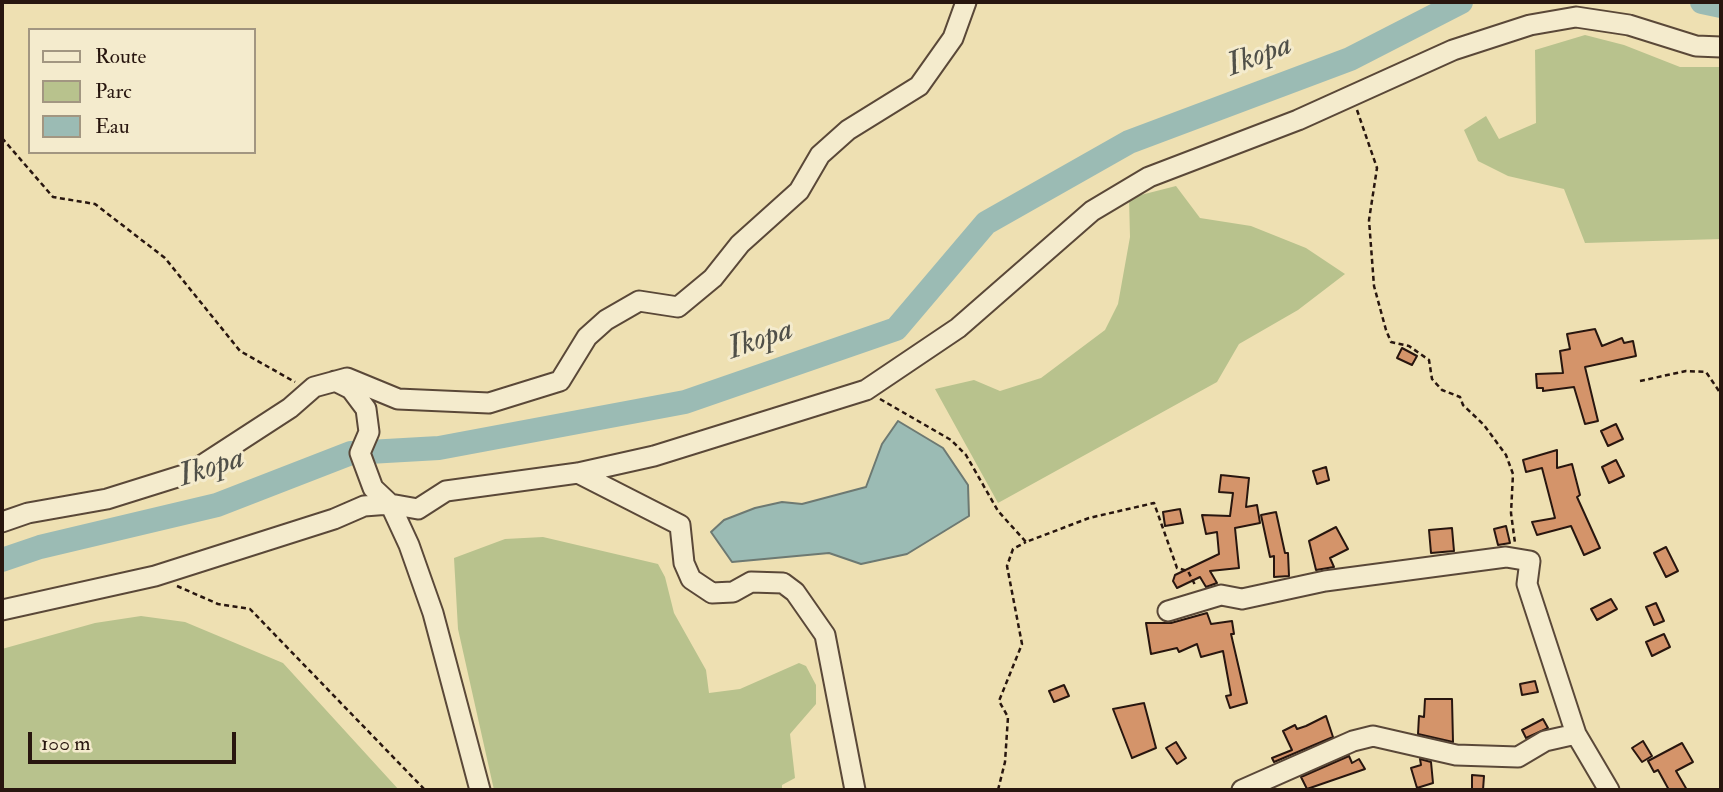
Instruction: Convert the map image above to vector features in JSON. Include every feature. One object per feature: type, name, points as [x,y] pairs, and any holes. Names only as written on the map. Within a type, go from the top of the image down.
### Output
[{"type":"street","points":[[2,522],[28,513],[107,499],[190,472],[290,408],[314,387],[335,381],[347,378],[398,399],[489,403],[560,381],[587,337],[606,320],[639,301],[678,307],[713,278],[740,244],[799,191],[820,155],[848,130],[919,86],[953,38],[966,2]]},
{"type":"street","points":[[2,610],[155,576],[334,519],[364,506],[390,504],[418,509],[446,491],[578,473],[654,456],[866,390],[958,328],[1092,211],[1149,177],[1298,120],[1453,50],[1530,25],[1576,16],[1629,25],[1696,47],[1721,47]]},
{"type":"street","points":[[335,381],[351,389],[366,409]]},
{"type":"street","points":[[383,392],[365,400],[369,432],[360,453],[373,488],[390,504],[409,545],[433,613],[480,790]]},
{"type":"street","points":[[578,473],[680,524],[684,563],[691,579],[712,593],[733,592],[751,582],[782,583],[795,592],[825,635],[855,790]]},
{"type":"street","points":[[1168,611],[1221,595],[1242,599],[1325,581],[1518,557],[1530,561],[1531,572],[1527,584],[1576,734],[1609,790]]},
{"type":"street","points":[[1242,790],[1353,741],[1373,736],[1456,755],[1518,757],[1545,741],[1576,734]]},
{"type":"path","points":[[1351,95],[1377,168],[1369,220],[1374,286],[1386,330],[1391,342],[1409,346],[1429,359],[1432,379],[1442,390],[1460,397],[1463,405],[1484,425],[1506,455],[1513,474],[1511,513],[1518,557]]},
{"type":"path","points":[[2,138],[53,197],[95,204],[166,258],[240,351],[286,379],[314,387]]},
{"type":"path","points":[[1640,381],[1686,371],[1706,372],[1721,394]]},
{"type":"path","points":[[866,390],[951,440],[966,455],[998,511],[1026,542]]},
{"type":"path","points":[[998,790],[1005,762],[1008,717],[999,701],[1022,644],[1007,566],[1013,549],[1089,517],[1154,503],[1177,568],[1188,571],[1201,601]]},
{"type":"path","points":[[155,576],[218,604],[250,609],[425,790]]},
{"type":"green space","points":[[1585,35],[1624,45],[1680,67],[1721,67],[1721,239],[1585,243],[1564,189],[1508,176],[1478,161],[1464,130],[1486,116],[1499,139],[1536,123],[1535,50]]},
{"type":"green space","points":[[1176,186],[1200,218],[1251,226],[1306,248],[1345,274],[1298,310],[1239,344],[1217,382],[998,503],[935,389],[974,380],[1000,391],[1041,378],[1105,330],[1118,304],[1130,237],[1129,198]]},
{"type":"green space","points":[[543,537],[658,564],[665,577],[674,613],[706,670],[709,693],[740,689],[799,663],[806,666],[816,685],[816,704],[790,734],[795,778],[782,785],[782,790],[494,790],[458,629],[454,558],[505,539]]},
{"type":"green space","points":[[141,616],[185,622],[283,663],[399,790],[2,790],[2,649],[95,623]]},
{"type":"water","points":[[898,421],[943,448],[968,485],[969,516],[907,554],[861,564],[829,553],[732,562],[711,532],[724,520],[755,508],[782,502],[802,504],[866,487],[882,444]]},
{"type":"building","points":[[1595,329],[1602,346],[1622,338],[1624,343],[1633,341],[1636,356],[1585,367],[1598,421],[1585,424],[1574,387],[1543,391],[1543,388],[1537,388],[1536,374],[1563,373],[1560,351],[1570,349],[1567,334]]},
{"type":"building","points":[[1402,348],[1417,356],[1412,365],[1397,358]]},
{"type":"building","points":[[1616,424],[1623,439],[1608,446],[1601,431]]},
{"type":"building","points":[[1557,450],[1557,468],[1572,464],[1580,495],[1577,497],[1600,548],[1584,555],[1571,526],[1537,535],[1532,522],[1555,518],[1542,468],[1526,472],[1523,460]]},
{"type":"building","points":[[1616,460],[1624,476],[1609,483],[1602,467]]},
{"type":"building","points":[[1326,467],[1329,480],[1317,484],[1313,471]]},
{"type":"building","points":[[1221,475],[1249,478],[1246,507],[1257,505],[1260,523],[1235,528],[1239,568],[1210,571],[1217,583],[1206,587],[1200,577],[1177,588],[1173,581],[1175,575],[1219,554],[1217,532],[1206,534],[1202,515],[1230,516],[1233,493],[1219,492]]},
{"type":"building","points":[[1180,509],[1183,523],[1165,526],[1163,512]]},
{"type":"building","points":[[1276,512],[1285,553],[1288,553],[1289,576],[1274,577],[1274,556],[1270,557],[1261,515]]},
{"type":"building","points":[[1506,526],[1510,543],[1498,545],[1494,529]]},
{"type":"building","points":[[1336,527],[1348,549],[1330,558],[1334,567],[1316,570],[1309,541]]},
{"type":"building","points":[[1452,528],[1454,551],[1431,553],[1429,530]]},
{"type":"building","points":[[1666,547],[1678,571],[1666,577],[1654,553]]},
{"type":"building","points":[[1611,599],[1617,609],[1597,620],[1591,609]]},
{"type":"building","points":[[1656,603],[1664,621],[1654,625],[1646,607]]},
{"type":"building","points":[[1207,613],[1211,624],[1232,621],[1234,634],[1231,634],[1247,703],[1230,708],[1226,696],[1231,695],[1223,651],[1201,657],[1197,644],[1179,652],[1177,648],[1151,654],[1146,623],[1171,623]]},
{"type":"building","points":[[1664,634],[1670,647],[1652,656],[1646,642]]},
{"type":"building","points":[[1535,681],[1538,692],[1522,695],[1520,684]]},
{"type":"building","points":[[1064,685],[1069,696],[1054,702],[1049,691]]},
{"type":"building","points":[[1425,699],[1452,699],[1453,742],[1418,734],[1419,716],[1424,717]]},
{"type":"building","points":[[1144,703],[1156,748],[1132,758],[1113,709]]},
{"type":"building","points":[[1326,716],[1333,737],[1274,762],[1272,758],[1292,750],[1283,731],[1295,725],[1297,729],[1306,726]]},
{"type":"building","points":[[1543,719],[1548,728],[1526,738],[1522,730]]},
{"type":"building","points":[[1643,741],[1652,756],[1642,762],[1632,748]]},
{"type":"building","points":[[1176,742],[1186,758],[1177,764],[1166,748]]},
{"type":"building","points":[[1682,743],[1693,762],[1676,771],[1687,790],[1669,790],[1658,770],[1654,772],[1648,761]]},
{"type":"building","points":[[1349,756],[1352,763],[1359,759],[1365,769],[1307,789],[1301,777]]},
{"type":"building","points":[[1420,759],[1431,762],[1433,783],[1417,788],[1411,768],[1421,765]]},
{"type":"building","points":[[1472,775],[1484,776],[1483,790],[1472,790]]},
{"type":"waterway","name":"Ikopa","points":[[2,560],[40,547],[217,505],[351,453],[439,448],[685,402],[896,329],[986,223],[1129,142],[1350,59],[1461,2]]},
{"type":"waterway","name":"Ikopa","points":[[1702,2],[1721,6]]}]
